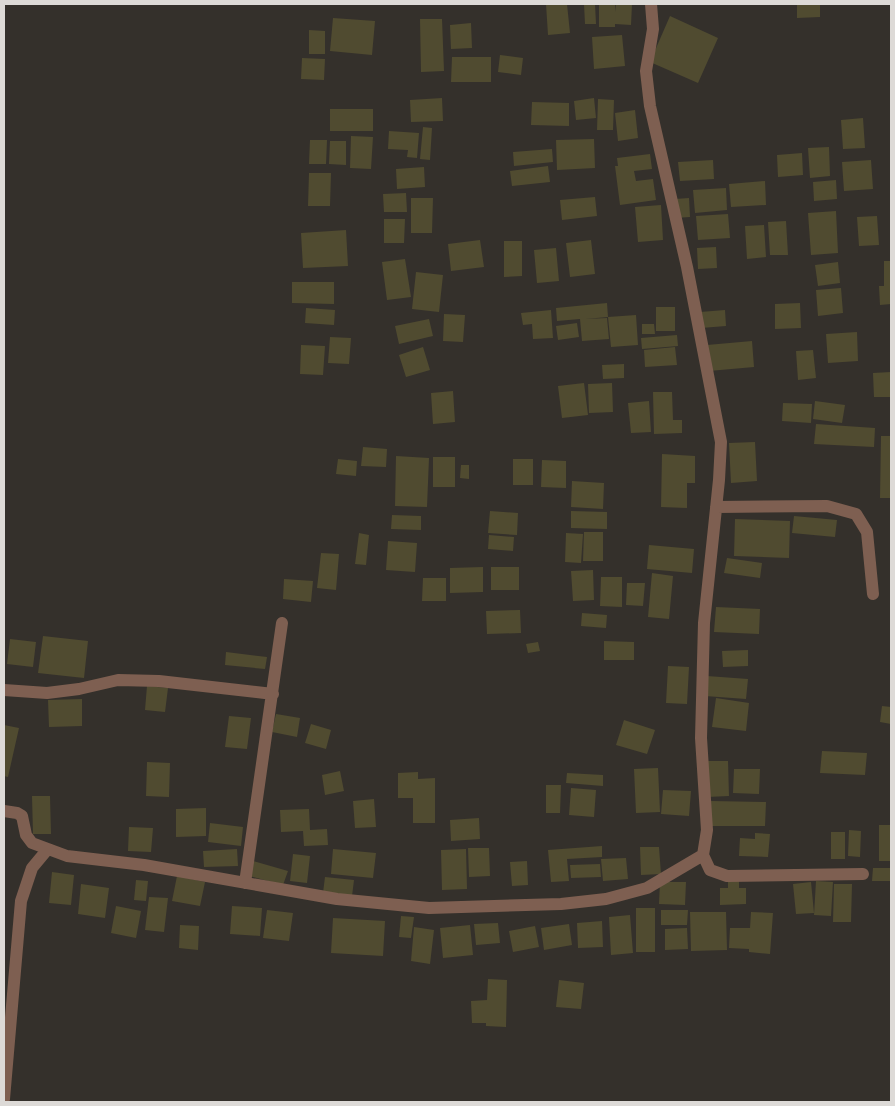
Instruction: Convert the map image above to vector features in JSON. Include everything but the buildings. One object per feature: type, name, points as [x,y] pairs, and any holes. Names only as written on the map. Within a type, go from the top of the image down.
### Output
[{"type":"street","points":[[650,4],[653,29],[646,71],[650,106],[687,267],[719,433],[720,471],[704,623],[701,738],[707,830],[703,856],[710,870],[727,876],[863,874]]},
{"type":"street","points":[[716,507],[827,506],[856,514],[867,532],[873,594]]},
{"type":"street","points":[[245,883],[282,623]]},
{"type":"street","points":[[4,690],[47,693],[79,689],[118,680],[159,681],[273,694]]},
{"type":"street","points":[[4,811],[17,813],[22,816],[26,835],[32,843],[67,856],[144,866],[337,899],[429,908],[560,904],[606,899],[647,888],[703,856]]},
{"type":"street","points":[[4,1099],[21,901],[32,868],[47,850]]}]
